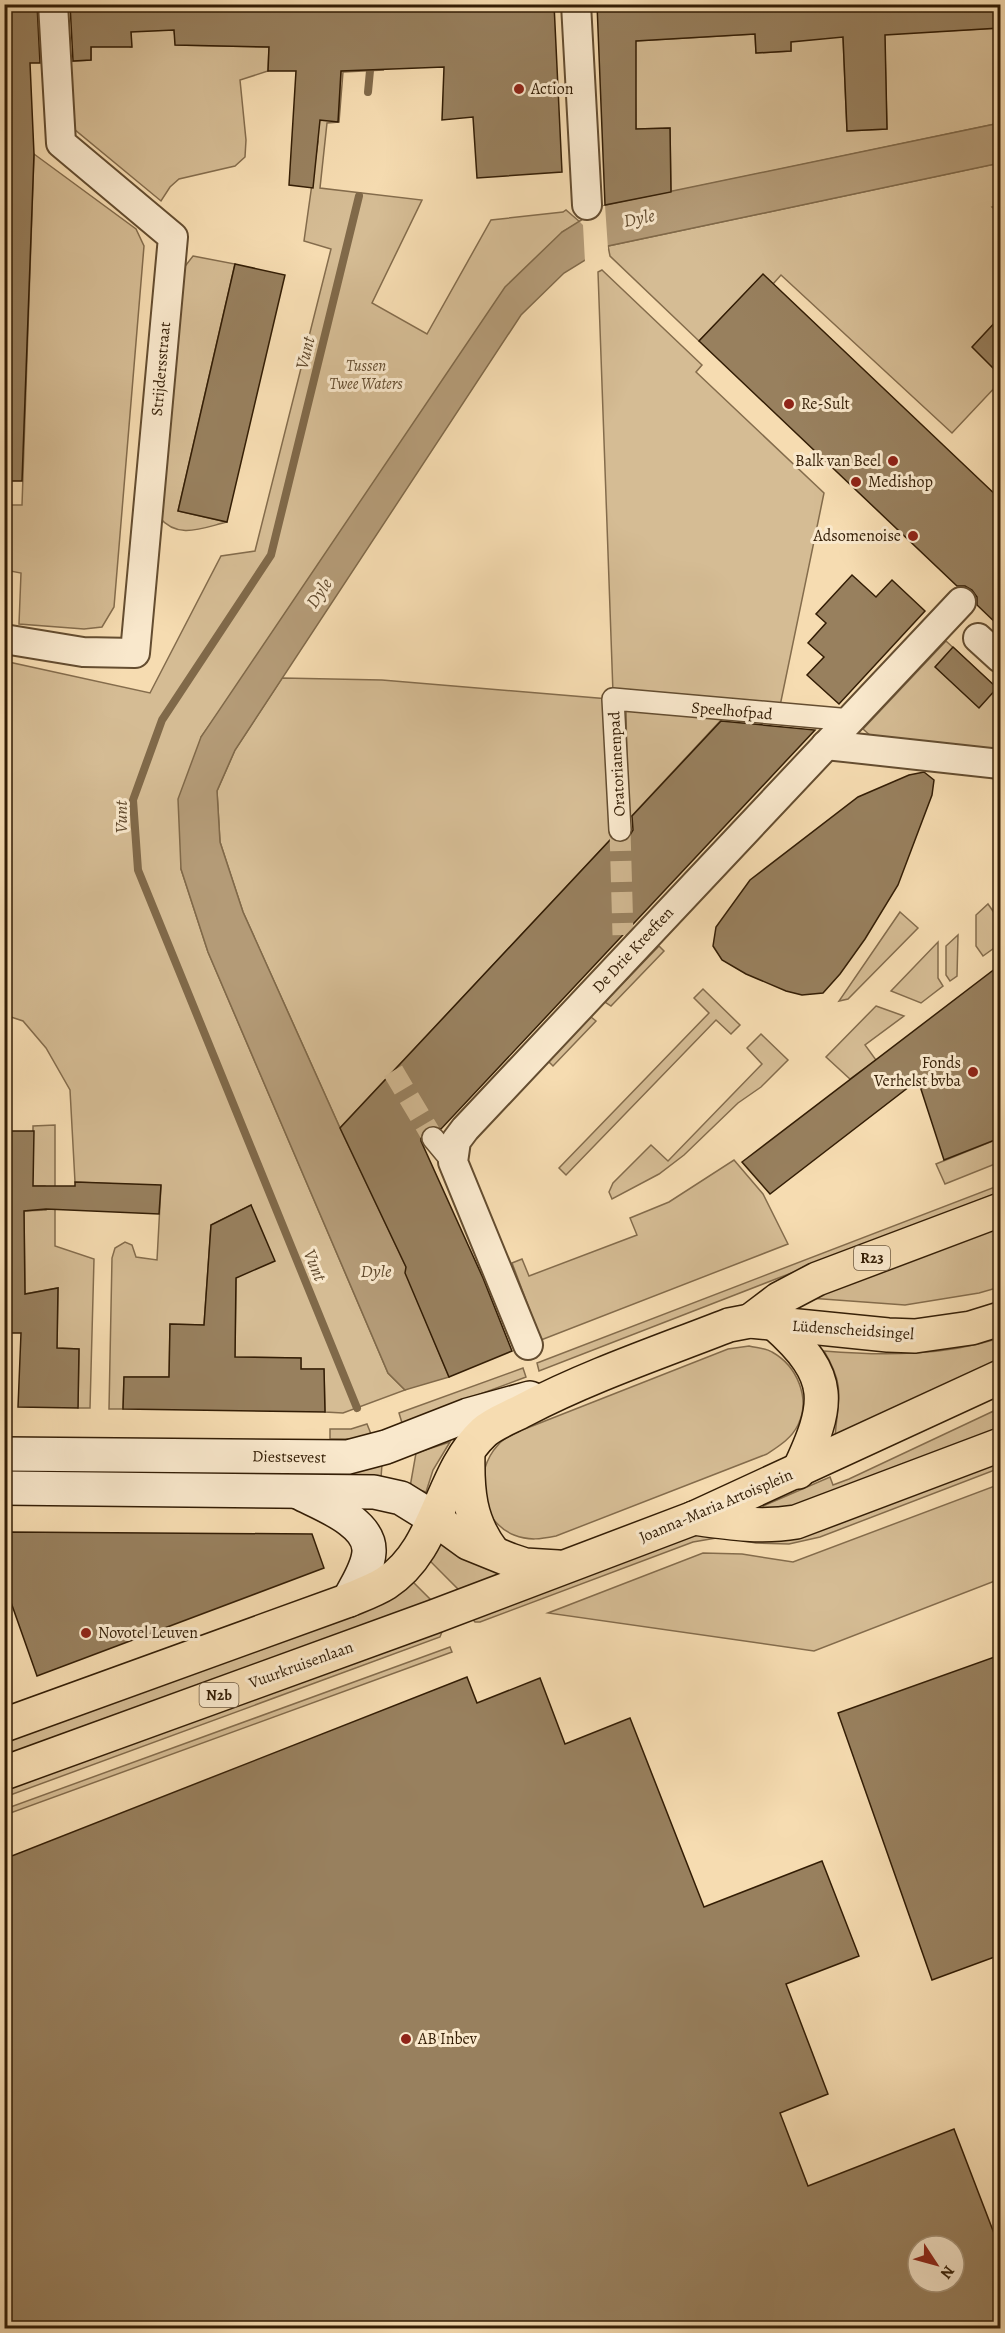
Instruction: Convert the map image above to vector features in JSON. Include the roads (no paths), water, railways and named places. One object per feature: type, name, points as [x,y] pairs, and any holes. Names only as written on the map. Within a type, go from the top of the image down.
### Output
[{"type":"main road","name":"R23","points":[[468,1452],[485,1431],[563,1389],[729,1325],[762,1322],[779,1299],[817,1279],[1000,1210]]},
{"type":"main road","name":"Lüdenscheidsingel","points":[[762,1322],[888,1335],[915,1335],[971,1328],[1000,1319]]},
{"type":"main road","name":"Joanna-Maria Artoisplein","points":[[435,1519],[468,1543],[525,1565],[563,1568],[694,1518],[798,1472],[812,1442],[822,1408],[822,1394],[815,1372],[798,1345],[762,1322]]},
{"type":"main road","points":[[798,1472],[1000,1377]]},
{"type":"main road","name":"Diestsevest","points":[[4,1454],[348,1457],[386,1446],[468,1415],[563,1389]]},
{"type":"main road","points":[[694,1518],[748,1526],[774,1526],[796,1522],[1000,1445]]},
{"type":"main road","points":[[4,1725],[349,1600],[386,1583],[405,1565],[425,1538],[450,1481],[468,1452]]},
{"type":"main road","points":[[468,1452],[467,1484],[472,1509],[480,1536],[493,1552]]},
{"type":"main road","name":"Diestsevest","points":[[4,1488],[374,1492],[401,1498],[435,1519]]},
{"type":"main road","points":[[293,1490],[351,1519],[366,1541],[369,1551],[363,1572],[349,1600]]},
{"type":"main road","name":"Vuurkruisenlaan","points":[[4,1773],[563,1568]]},
{"type":"street","name":"Strijdersstraat","points":[[4,639],[83,652],[135,653],[173,237],[61,143],[53,4]]},
{"type":"street","points":[[576,4],[587,206]]},
{"type":"street","name":"De Drie Kreeften","points":[[453,1162],[456,1141],[465,1129],[624,947],[851,720],[961,602]]},
{"type":"street","points":[[978,638],[1000,658]]},
{"type":"street","name":"Speelhofpad","points":[[613,699],[851,720]]},
{"type":"street","name":"Oratorianenpad","points":[[613,699],[620,830]]},
{"type":"street","points":[[826,745],[1000,764]]},
{"type":"street","points":[[433,1138],[453,1162],[528,1345]]},
{"type":"water","name":"Dyle","points":[[1000,123],[1000,163],[608,246],[564,273],[521,315],[235,750],[217,791],[220,842],[243,912],[340,1128],[406,1267],[406,1273],[449,1377],[405,1390],[388,1373],[208,952],[181,869],[178,799],[201,737],[505,287],[562,232],[605,205]]},
{"type":"waterway","name":"Vunt","points":[[368,92],[371,60]]},
{"type":"waterway","name":"Vunt","points":[[357,1408],[138,870],[133,800],[162,720],[271,555],[359,196]]},
{"type":"tunnel","points":[[620,830],[623,935]]},
{"type":"tunnel","points":[[393,1071],[433,1138]]},
{"type":"place","name":"Action","points":[[519,89]]},
{"type":"place","name":"Re-Sult","points":[[789,404]]},
{"type":"place","name":"Balk van Beel","points":[[893,461]]},
{"type":"place","name":"Medishop","points":[[856,482]]},
{"type":"place","name":"Adsomenoise","points":[[913,536]]},
{"type":"place","name":"Fonds Verhelst bvba","points":[[973,1072]]},
{"type":"place","name":"Novotel Leuven","points":[[86,1633]]},
{"type":"place","name":"AB Inbev","points":[[406,2039]]},
{"type":"park label","name":"Tussen Twee Waters","points":[[366,375]]}]
